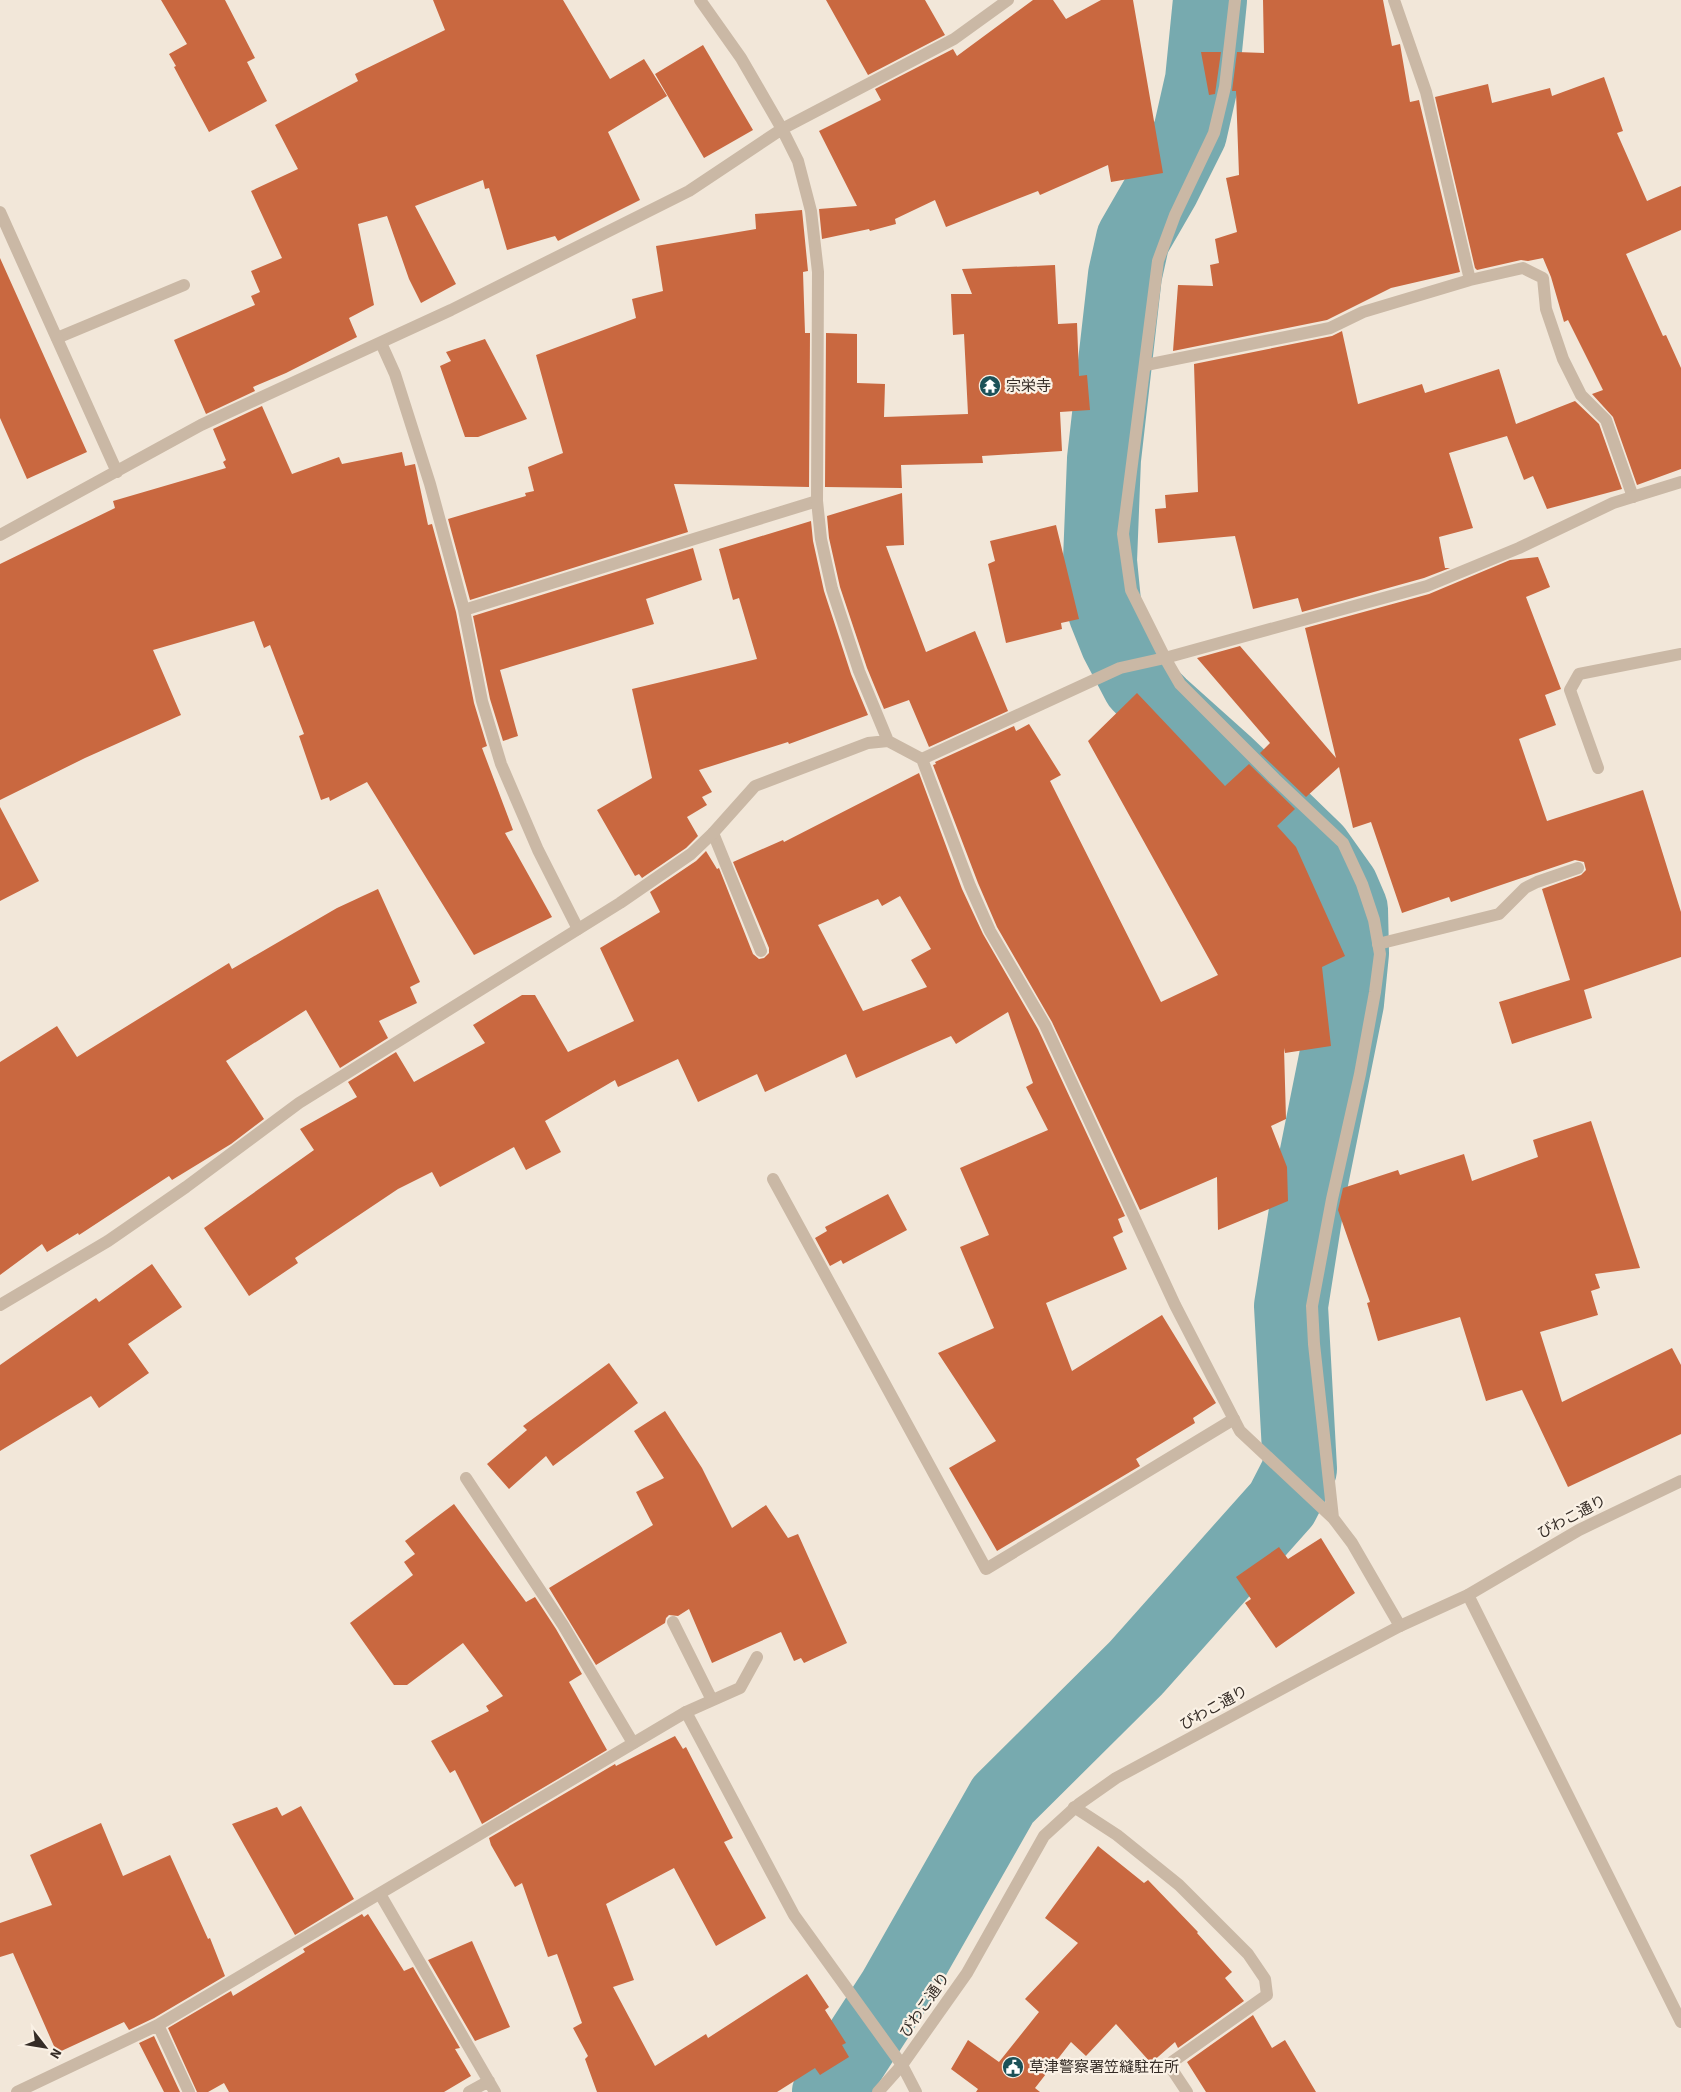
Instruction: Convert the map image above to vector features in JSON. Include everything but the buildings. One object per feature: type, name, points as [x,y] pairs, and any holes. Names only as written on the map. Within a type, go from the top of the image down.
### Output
[{"type":"street","points":[[700,0],[741,58],[782,129],[798,161],[811,211],[818,272],[816,501],[821,540],[832,589],[859,671],[888,741]]},
{"type":"street","points":[[0,535],[201,425],[451,310],[689,191],[782,129],[954,39],[1008,0]]},
{"type":"street","points":[[1235,0],[1225,87],[1214,133],[1176,215],[1158,261],[1123,534],[1132,590],[1165,658],[1180,684],[1275,780],[1343,843],[1362,884],[1374,920],[1380,954],[1376,992],[1332,1199],[1312,1306],[1314,1344],[1333,1518]]},
{"type":"street","points":[[1394,0],[1426,92],[1470,280]]},
{"type":"street","points":[[0,212],[117,472]]},
{"type":"street","points":[[1146,365],[1330,328],[1363,312],[1470,280],[1523,268],[1543,278],[1546,309],[1563,359],[1581,395],[1606,420],[1633,497]]},
{"type":"street","points":[[57,338],[184,285]]},
{"type":"street","points":[[381,343],[395,374],[425,466],[464,610],[482,701],[501,764],[538,850],[578,929]]},
{"type":"street","points":[[922,759],[1120,668],[1165,658],[1427,586],[1519,548],[1613,503],[1681,482]]},
{"type":"street","points":[[464,610],[816,501]]},
{"type":"street","points":[[1598,768],[1570,690],[1580,674],[1681,654]]},
{"type":"street","points":[[0,1305],[108,1241],[186,1187],[299,1103],[620,903],[691,854],[713,833],[755,786],[868,744],[888,741],[922,759],[970,886],[990,931],[1045,1025],[1175,1305],[1240,1431],[1333,1518],[1352,1543],[1400,1626]]},
{"type":"street","points":[[713,833],[761,951]]},
{"type":"street","points":[[1378,944],[1499,914],[1525,888],[1578,868]]},
{"type":"street","points":[[773,1179],[986,1569],[1234,1419]]},
{"type":"street","points":[[466,1478],[564,1625],[633,1744]]},
{"type":"street","name":"びわこ通り","points":[[878,2092],[902,2065],[967,1973],[1044,1836],[1074,1807],[1116,1778],[1400,1626],[1468,1595],[1579,1530],[1681,1480]]},
{"type":"street","points":[[1468,1595],[1681,2022]]},
{"type":"street","points":[[673,1622],[712,1700]]},
{"type":"street","points":[[17,2092],[158,2026],[686,1712],[740,1688],[757,1657]]},
{"type":"street","points":[[686,1712],[794,1915],[902,2065],[916,2092]]},
{"type":"street","points":[[1074,1807],[1116,1835],[1179,1885],[1248,1954],[1265,1979],[1268,1995],[1172,2062],[1171,2068],[1186,2092]]},
{"type":"street","points":[[380,1894],[492,2087],[469,2092]]},
{"type":"street","points":[[158,2026],[189,2092]]},
{"type":"waterway","points":[[829,2092],[895,1990],[1003,1800],[1136,1668],[1282,1504],[1300,1469],[1291,1306],[1309,1192],[1347,1003],[1352,953],[1351,909],[1342,888],[1315,850],[1139,684],[1117,642],[1105,612],[1100,561],[1104,459],[1125,275],[1133,239],[1163,187],[1190,133],[1202,80],[1210,0]]},
{"type":"place","name":"宗栄寺","points":[[990,386]]},
{"type":"place","name":"草津警察署笠縫駐在所","points":[[1013,2067]]}]
